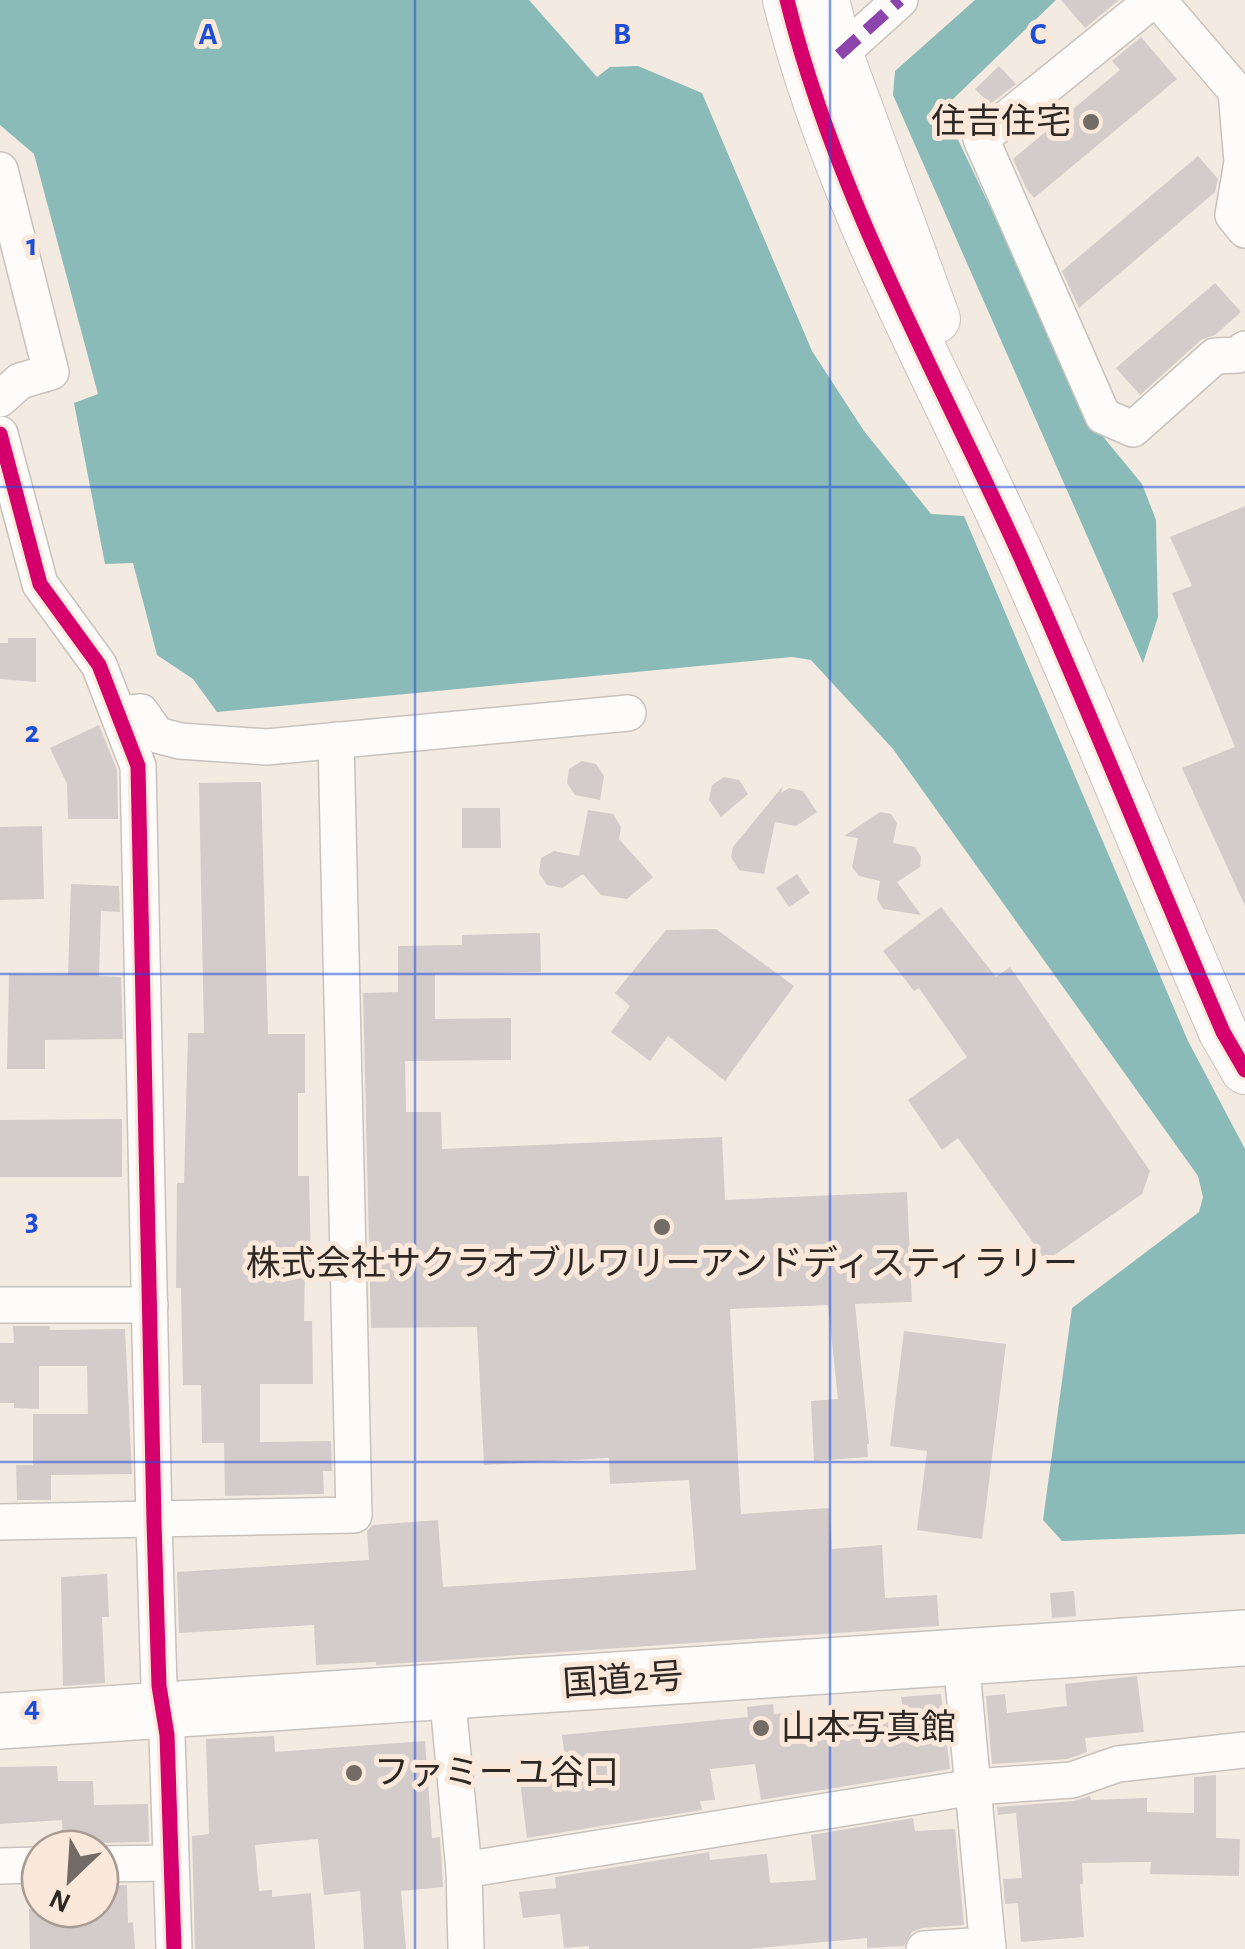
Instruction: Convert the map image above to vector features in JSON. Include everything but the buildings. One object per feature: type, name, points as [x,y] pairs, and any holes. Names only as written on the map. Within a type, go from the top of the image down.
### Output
[{"type":"highway","name":"国道2号","points":[[0,1721],[1245,1638]]},
{"type":"street","points":[[788,0],[804,69],[870,242],[1020,558],[1238,1044]]},
{"type":"street","points":[[825,0],[839,55],[1020,558]]},
{"type":"street","points":[[839,55],[900,0]]},
{"type":"street","points":[[1243,356],[1216,356],[1133,429],[1103,416],[981,139],[1156,0],[1236,92],[1242,162],[1233,215],[1245,230]]},
{"type":"street","points":[[0,170],[51,372],[20,381],[0,399]]},
{"type":"street","points":[[0,434],[40,584],[99,665],[138,766],[154,1522],[161,1710],[167,1735],[174,1949]]},
{"type":"street","points":[[118,714],[141,712],[157,736],[267,747],[628,713]]},
{"type":"street","points":[[0,1522],[354,1516],[336,740]]},
{"type":"street","points":[[0,1305],[150,1305]]},
{"type":"street","points":[[924,1949],[988,1947],[960,1658]]},
{"type":"street","points":[[447,1692],[464,1870],[466,1949]]},
{"type":"street","points":[[464,1870],[974,1787],[1072,1780],[1118,1764],[1245,1750]]},
{"type":"street","points":[[120,1864],[170,1863]]},
{"type":"water","points":[[0,0],[529,0],[597,77],[610,67],[638,66],[702,93],[812,351],[864,431],[931,514],[964,516],[1188,1041],[1245,1149],[1245,1534],[1062,1541],[1043,1520],[1072,1308],[1199,1212],[1203,1197],[1198,1176],[893,749],[811,660],[792,657],[217,712],[193,679],[157,655],[133,563],[105,564],[74,403],[98,394],[34,154],[0,125]]},
{"type":"water","points":[[975,0],[1056,0],[952,100],[949,121],[1096,428],[1142,484],[1156,520],[1158,617],[1143,663],[893,95],[895,71]]},
{"type":"marked path","points":[[839,55],[900,0]]},
{"type":"cycle path","points":[[787,0],[808,73],[861,215],[1021,558],[1223,1032],[1245,1070]]},
{"type":"cycle path","points":[[0,434],[40,584],[99,665],[138,766],[154,1522],[159,1686],[167,1735],[174,1949]]},
{"type":"place","name":"住吉住宅","points":[[1091,122]]},
{"type":"place","name":"株式会社サクラオブルワリーアンドディスティラリー","points":[[662,1227]]},
{"type":"place","name":"山本写真館","points":[[761,1728]]},
{"type":"place","name":"ファミーユ谷口","points":[[354,1773]]}]
